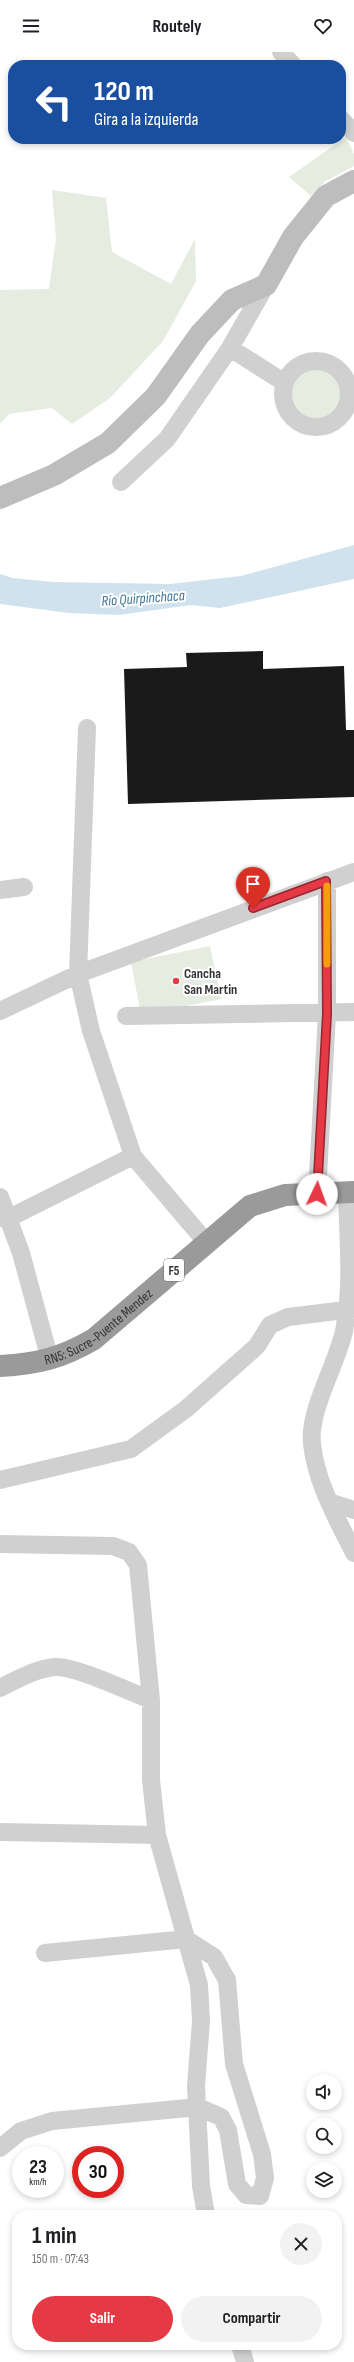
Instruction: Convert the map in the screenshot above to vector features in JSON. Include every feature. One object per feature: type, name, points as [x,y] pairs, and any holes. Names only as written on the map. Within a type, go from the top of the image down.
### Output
[{"type":"highway","name":"RN5: Sucre-Puente Mendez","points":[[0,1366],[31,1364],[50,1360],[72,1352],[94,1340],[206,1242],[250,1206],[285,1195],[350,1192]]},
{"type":"street","points":[[281,52],[288,60]]},
{"type":"street","points":[[346,125],[354,134]]},
{"type":"street","points":[[121,482],[167,439],[230,348],[293,236],[326,196],[354,180]]},
{"type":"street","points":[[0,498],[54,475],[108,443],[156,396],[200,334],[232,300],[266,284]]},
{"type":"street","points":[[230,348],[285,383]]},
{"type":"street","points":[[87,728],[78,974],[91,1031],[133,1156],[206,1242]]},
{"type":"street","points":[[0,1011],[78,974],[326,881],[354,872]]},
{"type":"street","points":[[317,1194],[327,1014],[326,881]]},
{"type":"street","points":[[0,890],[24,887]]},
{"type":"street","points":[[126,1016],[327,1014],[354,1012]]},
{"type":"street","points":[[4,1218],[133,1156]]},
{"type":"street","points":[[350,1192],[351,1309],[336,1359],[316,1408],[311,1443],[329,1502],[354,1554]]},
{"type":"street","points":[[0,1197],[4,1218],[21,1253],[50,1360]]},
{"type":"street","points":[[0,1480],[130,1449],[186,1409],[257,1346],[270,1325],[288,1317],[351,1309]]},
{"type":"street","points":[[329,1502],[354,1510]]},
{"type":"street","points":[[0,1544],[113,1546],[129,1552],[138,1565],[151,1700],[151,1780],[157,1835],[199,1986],[201,2014],[196,2086],[201,2186],[205,2210]]},
{"type":"street","points":[[0,1688],[35,1671],[56,1667],[76,1671],[151,1700]]},
{"type":"street","points":[[0,1832],[157,1835]]},
{"type":"street","points":[[0,2148],[21,2131],[52,2121],[198,2107],[221,2117],[228,2130],[237,2184],[246,2195],[260,2196],[266,2178],[262,2154],[234,2064],[227,1980],[214,1957],[186,1939],[45,1953]]},
{"type":"street","points":[[241,2350],[245,2362]]},
{"type":"shaded area","points":[[346,137],[354,154],[354,166],[326,181],[311,196],[289,177],[336,144],[346,144]]},
{"type":"shaded area","points":[[52,190],[106,198],[112,252],[171,284],[195,239],[196,281],[163,341],[110,398],[72,424],[52,408],[9,414],[0,424],[0,290],[49,289],[56,239]]},
{"type":"shaded area","points":[[316,368],[326,370],[335,376],[341,385],[343,395],[341,405],[335,414],[326,420],[316,422],[306,420],[297,414],[291,405],[289,395],[291,385],[297,376],[306,370]]},
{"type":"shaded area","name":"Cancha San Martin","points":[[210,946],[221,999],[141,1015],[131,962]]},
{"type":"water","name":"Río Quirpinchaca","points":[[354,545],[354,579],[220,608],[191,605],[119,615],[69,613],[0,604],[0,574],[12,578],[53,582],[170,584],[241,576]]},
{"type":"building","points":[[263,651],[263,669],[344,666],[346,730],[354,730],[354,797],[128,804],[124,669],[187,667],[186,653]]},
{"type":"slow traffic","points":[[327,886],[327,964]]},
{"type":"place","name":"Cancha San Martin","points":[[176,981]]},
{"type":"route","points":[[253,908],[326,881],[327,1014],[317,1194]]}]
